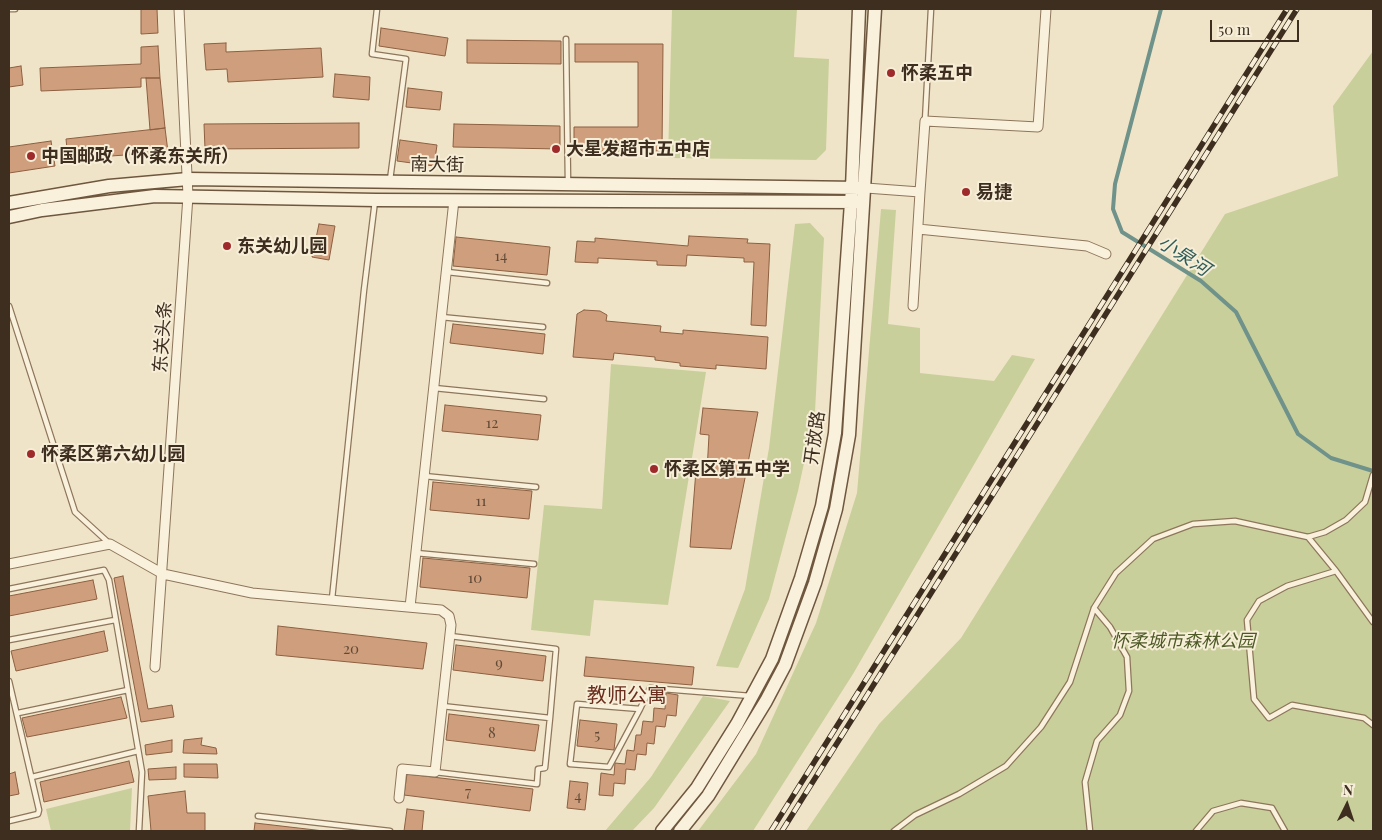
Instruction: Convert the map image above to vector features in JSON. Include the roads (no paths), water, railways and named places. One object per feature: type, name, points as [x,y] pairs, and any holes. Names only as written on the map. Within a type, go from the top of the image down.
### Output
[{"type":"main road","name":"开放路","points":[[662,831],[697,788],[772,659],[802,578],[822,506],[835,433],[852,188],[859,9]]},
{"type":"main road","name":"开放路","points":[[680,831],[708,796],[766,701],[785,664],[815,583],[836,509],[850,435],[866,188],[875,9]]},
{"type":"main road","name":"南大街","points":[[9,203],[109,186],[188,179],[866,188]]},
{"type":"main road","name":"南大街","points":[[9,217],[155,196],[376,200],[865,202]]},
{"type":"street","name":"东关头条","points":[[155,667],[188,196],[179,9]]},
{"type":"street","points":[[914,306],[925,121],[1038,127],[1046,9]]},
{"type":"street","points":[[866,188],[920,192]]},
{"type":"street","points":[[410,607],[454,200]]},
{"type":"street","points":[[918,229],[1087,246],[1106,254]]},
{"type":"street","points":[[9,564],[110,544],[163,574],[252,593],[441,610],[449,616],[451,625],[434,772],[402,768],[399,798]]},
{"type":"lane","points":[[9,9],[15,9]]},
{"type":"lane","points":[[377,9],[372,54],[406,59],[390,182]]},
{"type":"lane","points":[[925,121],[931,9]]},
{"type":"lane","points":[[566,39],[568,184]]},
{"type":"lane","points":[[332,599],[364,290],[376,200]]},
{"type":"lane","points":[[446,272],[547,283]]},
{"type":"lane","points":[[9,306],[75,512],[110,544]]},
{"type":"lane","points":[[441,317],[543,327]]},
{"type":"lane","points":[[433,388],[544,399]]},
{"type":"lane","points":[[894,831],[915,815],[959,794],[1006,766],[1041,726],[1070,682],[1094,608],[1116,573],[1153,539],[1193,524],[1235,521],[1308,537],[1325,532],[1346,520],[1365,502],[1373,474]]},
{"type":"lane","points":[[424,476],[536,487]]},
{"type":"lane","points":[[1308,537],[1336,571],[1373,622]]},
{"type":"lane","points":[[416,553],[534,564]]},
{"type":"lane","points":[[9,589],[104,570],[109,580],[142,772],[139,831]]},
{"type":"lane","points":[[1336,571],[1287,586],[1259,601],[1246,620],[1254,698],[1268,718],[1292,705],[1364,718],[1373,725]]},
{"type":"lane","points":[[1090,831],[1085,782],[1098,741],[1120,715],[1129,691],[1127,657],[1110,627],[1094,608]]},
{"type":"lane","points":[[9,640],[115,620]]},
{"type":"lane","points":[[434,772],[537,784],[538,769],[545,768],[556,649],[450,636]]},
{"type":"lane","points":[[9,681],[18,713],[39,810],[38,814],[9,821]]},
{"type":"lane","points":[[640,709],[577,704],[570,764],[609,767],[640,709],[650,688],[752,696]]},
{"type":"lane","points":[[18,713],[128,690]]},
{"type":"lane","points":[[442,706],[550,718]]},
{"type":"lane","points":[[32,777],[138,751]]},
{"type":"lane","points":[[1196,831],[1212,811],[1241,802],[1272,808],[1284,831]]},
{"type":"lane","points":[[258,816],[390,831]]},
{"type":"waterway","name":"小泉河","points":[[1161,9],[1115,184],[1113,209],[1122,232],[1201,281],[1236,312],[1298,434],[1331,458],[1373,471]]},
{"type":"railway","points":[[771,831],[1287,9]]},
{"type":"railway","points":[[782,831],[1297,9]]},
{"type":"place","name":"怀柔五中","points":[[891,73]]},
{"type":"place","name":"大星发超市五中店","points":[[556,149]]},
{"type":"place","name":"中国邮政（怀柔东关所）","points":[[31,156]]},
{"type":"place","name":"易捷","points":[[966,192]]},
{"type":"place","name":"东关幼儿园","points":[[227,246]]},
{"type":"place","name":"怀柔区第六幼儿园","points":[[31,454]]},
{"type":"place","name":"怀柔区第五中学","points":[[654,469]]},
{"type":"district","name":"教师公寓","points":[[627,696]]},
{"type":"park label","name":"怀柔城市森林公园","points":[[1183,641]]}]
